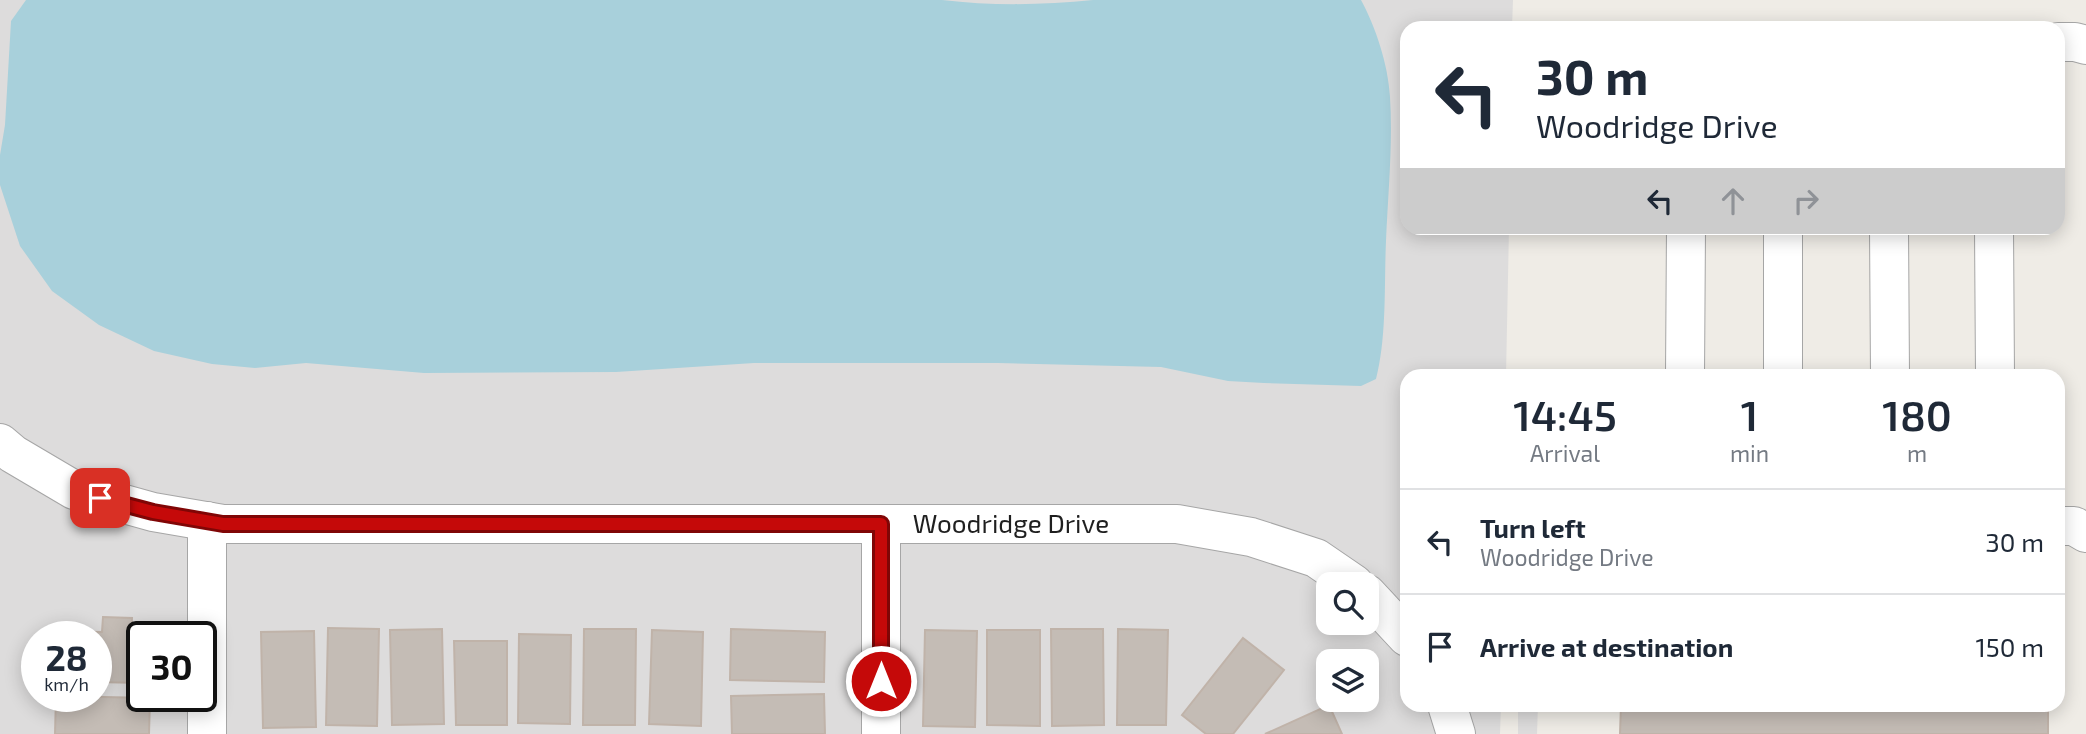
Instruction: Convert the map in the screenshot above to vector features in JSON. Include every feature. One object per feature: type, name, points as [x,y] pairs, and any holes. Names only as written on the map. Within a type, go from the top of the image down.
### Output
[{"type":"street","points":[[2065,42],[2086,45]]},
{"type":"street","points":[[1685,369],[1686,235]]},
{"type":"street","points":[[1783,235],[1783,369]]},
{"type":"street","points":[[1889,235],[1890,369]]},
{"type":"street","points":[[1994,235],[1995,369]]},
{"type":"street","name":"Woodridge Drive","points":[[0,443],[13,454],[74,490],[153,512],[223,524],[1177,524],[1251,537],[1316,558],[1336,572]]},
{"type":"street","points":[[207,521],[207,734]]},
{"type":"street","points":[[881,524],[881,734]]},
{"type":"street","points":[[2065,526],[2074,526],[2086,533]]},
{"type":"street","points":[[1379,607],[1400,630]]},
{"type":"street","points":[[1449,712],[1456,734]]},
{"type":"shaded area","points":[[0,0],[1513,0],[1512,21],[1400,21],[1400,235],[1509,235],[1506,369],[1400,369],[1400,712],[1501,712],[1500,734],[0,734]]},
{"type":"shaded area","points":[[1518,712],[1538,712],[1537,734],[1518,734]]},
{"type":"water","points":[[26,0],[942,0],[1018,4],[1093,0],[1361,0],[1372,22],[1384,59],[1391,115],[1383,328],[1376,379],[1361,386],[1264,383],[1228,381],[1161,367],[998,363],[754,363],[616,372],[424,373],[306,363],[255,368],[212,364],[154,351],[99,325],[52,291],[20,246],[0,185],[0,155],[5,125],[11,21]]},
{"type":"building","points":[[103,617],[132,618],[132,621],[126,621],[126,683],[112,682],[112,621],[103,621]]},
{"type":"building","points":[[328,628],[379,629],[377,726],[326,725]]},
{"type":"building","points":[[442,629],[444,724],[392,725],[390,630]]},
{"type":"building","points":[[584,629],[636,629],[635,725],[583,725]]},
{"type":"building","points":[[731,629],[825,632],[824,682],[730,680]]},
{"type":"building","points":[[1051,629],[1103,629],[1104,725],[1052,726]]},
{"type":"building","points":[[1118,629],[1168,630],[1166,725],[1117,725]]},
{"type":"building","points":[[652,630],[703,632],[701,726],[649,724]]},
{"type":"building","points":[[925,630],[977,631],[975,727],[923,726]]},
{"type":"building","points":[[987,630],[1040,630],[1040,726],[987,725]]},
{"type":"building","points":[[314,631],[316,727],[263,728],[261,632]]},
{"type":"building","points":[[519,634],[571,635],[570,724],[518,723]]},
{"type":"building","points":[[1243,638],[1284,670],[1233,734],[1206,734],[1182,715]]},
{"type":"building","points":[[454,641],[507,641],[507,725],[456,725]]},
{"type":"building","points":[[824,694],[825,734],[732,734],[731,696]]},
{"type":"building","points":[[112,697],[126,697],[126,712],[150,712],[149,734],[55,734],[56,712],[112,712]]},
{"type":"building","points":[[1316,711],[1332,712],[1342,734],[1265,734]]},
{"type":"building","points":[[1621,712],[2048,712],[2048,734],[1620,734]]},
{"type":"route","points":[[100,498],[153,512],[223,524],[881,524],[881,681]]}]
